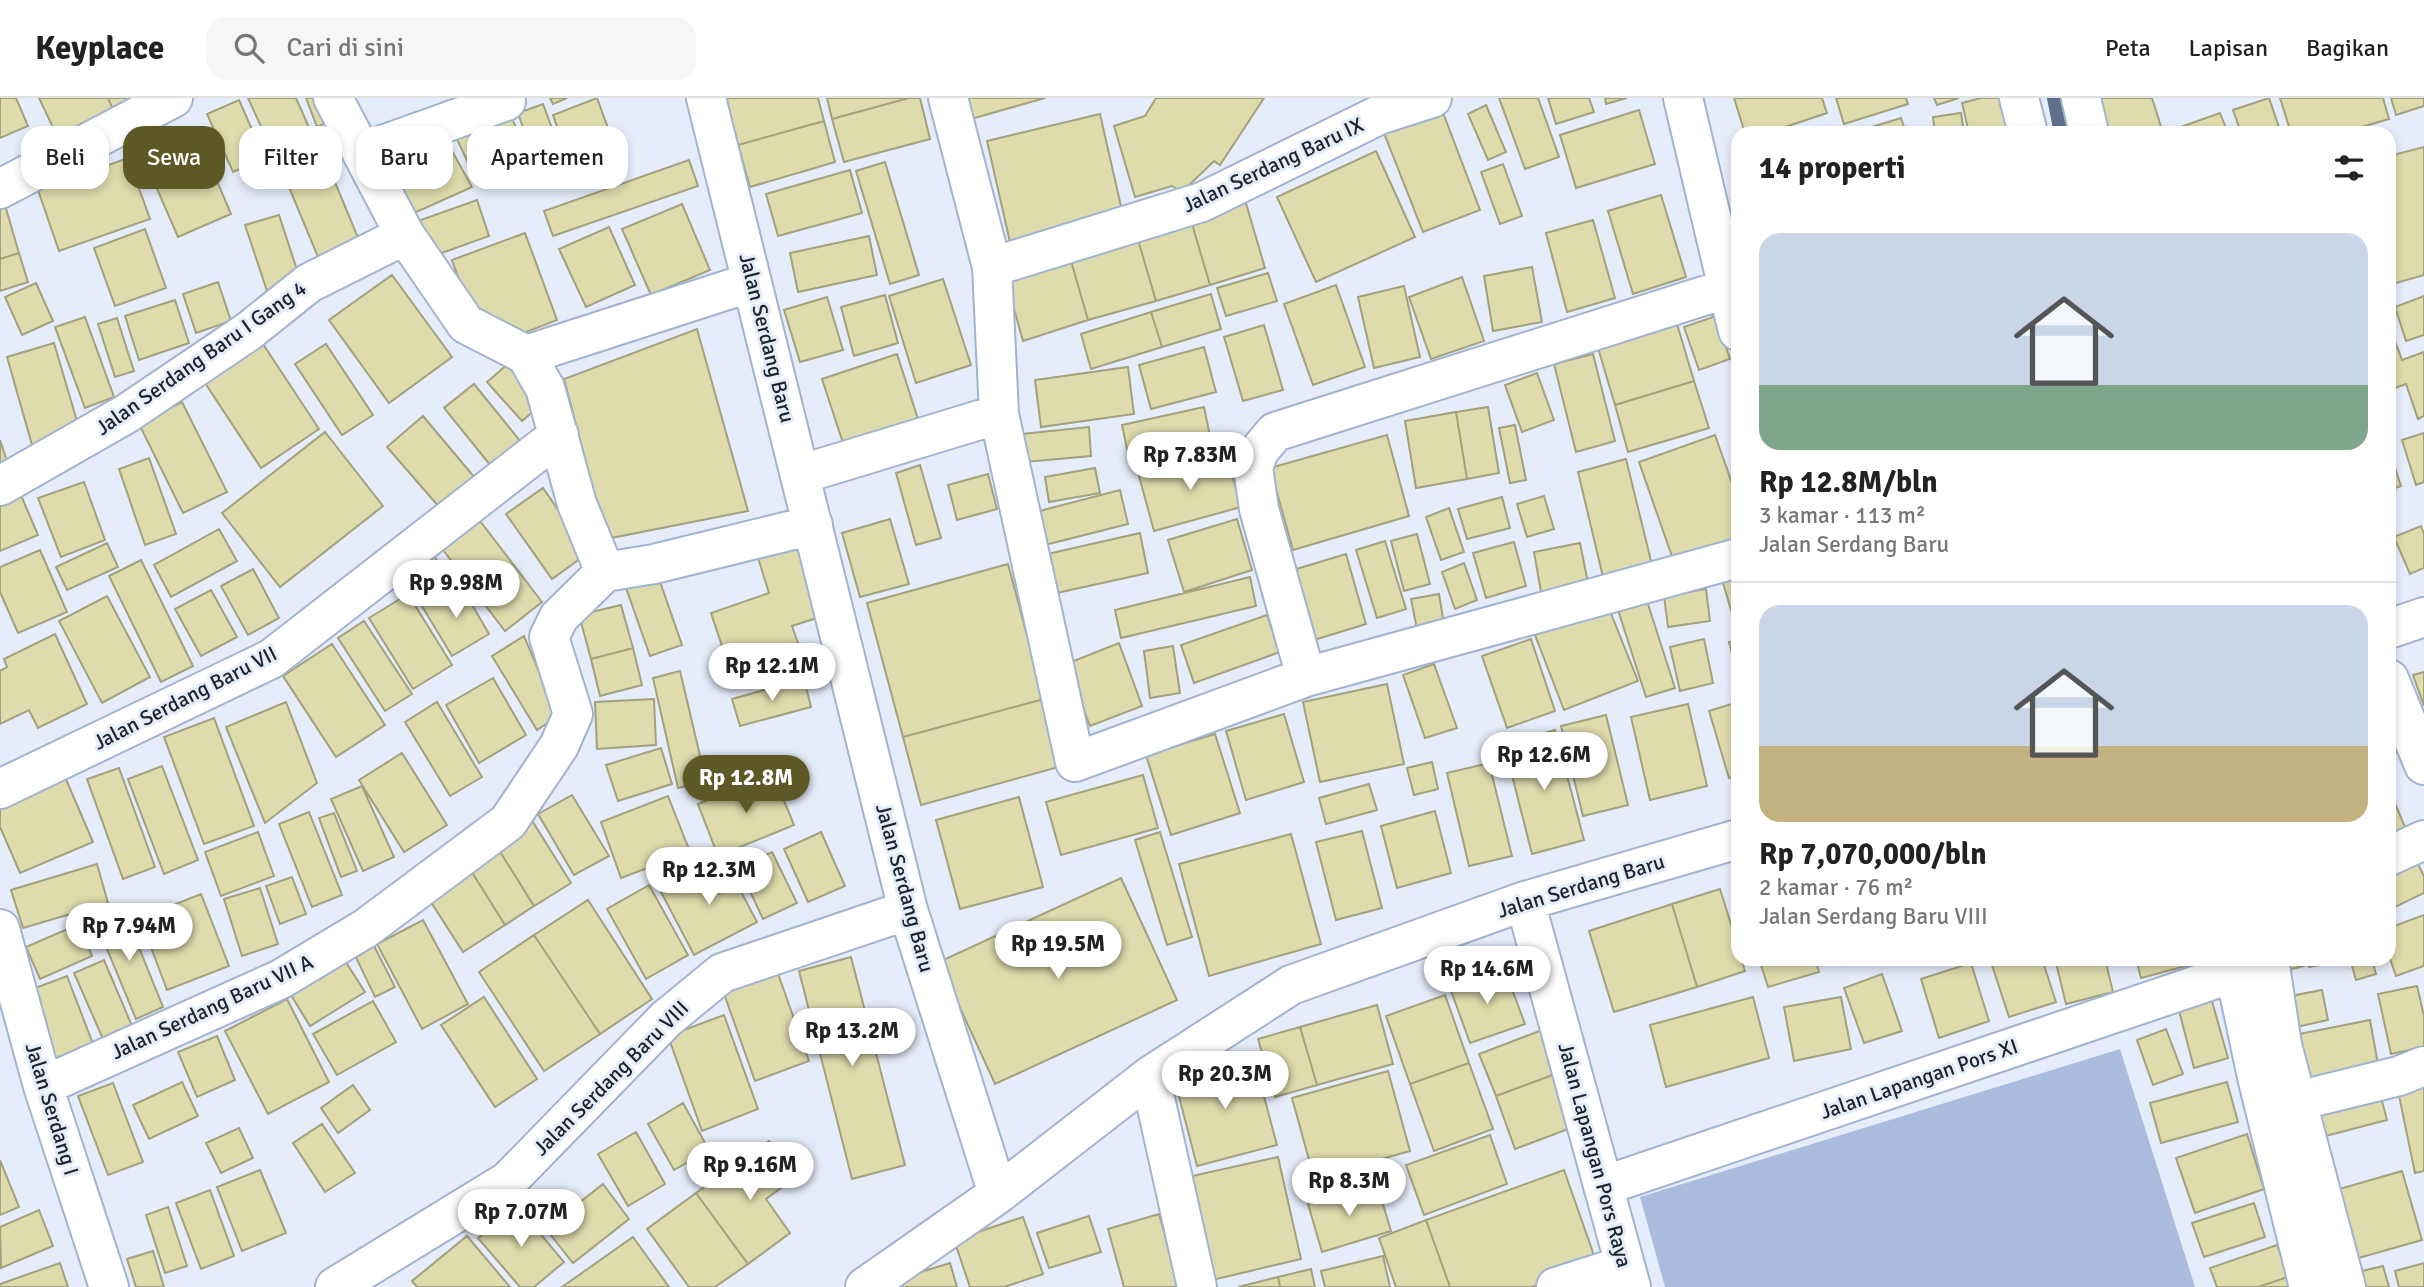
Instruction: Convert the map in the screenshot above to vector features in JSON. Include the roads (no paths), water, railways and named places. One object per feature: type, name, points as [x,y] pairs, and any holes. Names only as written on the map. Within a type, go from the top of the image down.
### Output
[{"type":"street","points":[[0,189],[173,98]]},
{"type":"street","points":[[333,98],[356,139]]},
{"type":"street","name":"Jalan Serdang Baru","points":[[706,98],[802,474],[908,910],[998,1194],[1150,1076],[1291,985],[1525,901],[1731,841]]},
{"type":"street","points":[[948,98],[992,267],[999,414],[1074,762],[1306,677],[1731,560]]},
{"type":"street","name":"Jalan Serdang Baru IX","points":[[992,267],[1202,202],[1376,107],[1432,98]]},
{"type":"street","points":[[1683,98],[1731,279]]},
{"type":"street","points":[[2019,98],[2026,126]]},
{"type":"street","points":[[2081,98],[2087,126]]},
{"type":"street","points":[[436,126],[506,101]]},
{"type":"street","points":[[382,189],[405,235],[466,324],[526,355],[545,388],[577,504],[605,572],[654,564],[813,525]]},
{"type":"street","name":"Jalan Serdang Baru I Gang 4","points":[[0,486],[126,414],[249,331],[309,283],[405,235]]},
{"type":"street","points":[[526,355],[752,282]]},
{"type":"street","points":[[1306,677],[1259,509],[1253,468],[1259,451],[1275,432],[1731,288]]},
{"type":"street","points":[[802,474],[999,414]]},
{"type":"street","name":"Jalan Serdang Baru VII","points":[[0,789],[271,659],[559,435]]},
{"type":"street","name":"Jalan Serdang Baru VII A","points":[[43,1086],[281,979],[366,928],[508,822],[559,746],[573,714],[549,637],[559,617],[605,572]]},
{"type":"street","points":[[2396,627],[2424,617]]},
{"type":"street","points":[[2396,696],[2424,765]]},
{"type":"street","points":[[2396,853],[2424,840]]},
{"type":"street","name":"Jalan Lapangan Pors Raya","points":[[1525,901],[1628,1276]]},
{"type":"street","name":"Jalan Serdang Baru VIII","points":[[335,1287],[508,1181],[666,1018],[722,973],[908,910]]},
{"type":"street","name":"Jalan Serdang I","points":[[0,929],[43,1086],[109,1287]]},
{"type":"street","name":"Jalan Lapangan Pors XI","points":[[1603,1186],[2237,966]]},
{"type":"street","points":[[2246,966],[2257,1077],[2309,1287]]},
{"type":"street","points":[[2247,966],[2282,1045],[2346,1287]]},
{"type":"street","points":[[2297,1101],[2399,1076],[2424,1066]]},
{"type":"street","points":[[1150,1076],[1197,1287]]},
{"type":"street","points":[[865,1287],[998,1194]]},
{"type":"street","points":[[1556,1287],[1628,1276]]},
{"type":"waterway","points":[[2054,98],[2060,126]]}]
